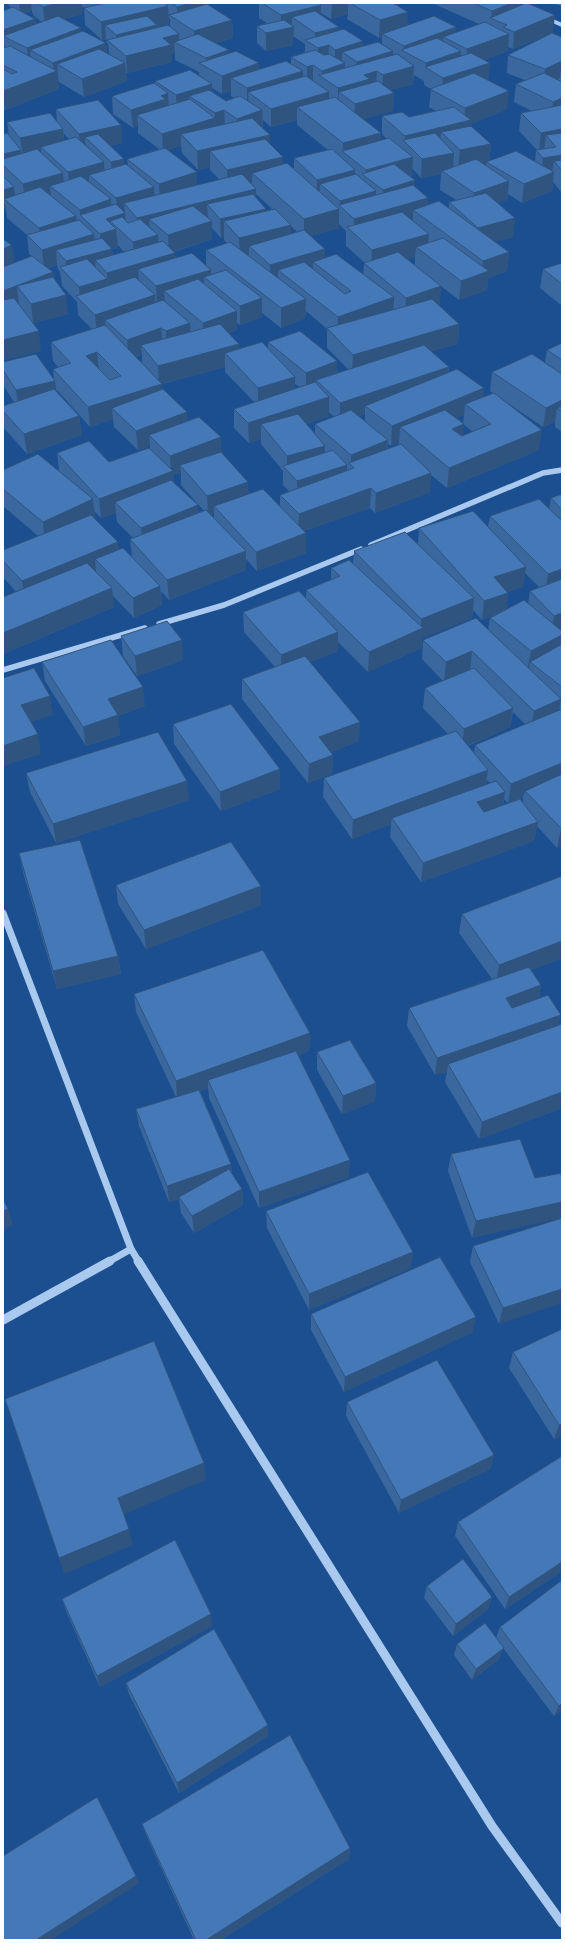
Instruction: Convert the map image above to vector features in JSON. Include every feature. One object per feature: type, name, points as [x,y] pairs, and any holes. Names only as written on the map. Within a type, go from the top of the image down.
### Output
[{"type":"street","points":[[541,16],[562,25]]},
{"type":"street","points":[[3,670],[224,605],[543,473],[562,470]]},
{"type":"street","points":[[3,913],[131,1249],[492,1826],[562,1923]]},
{"type":"street","points":[[3,1320],[131,1249]]},
{"type":"building","points":[[38,3],[58,3],[43,7]]},
{"type":"building","points":[[105,3],[164,3],[168,6],[101,22],[84,8]]},
{"type":"building","points":[[172,3],[192,3],[177,7]]},
{"type":"building","points":[[262,3],[319,3],[321,5],[281,15]]},
{"type":"building","points":[[350,3],[393,3],[408,12],[380,20]]},
{"type":"building","points":[[473,3],[512,3],[492,11]]},
{"type":"building","points":[[526,3],[555,15],[514,32],[503,27],[507,25],[490,18]]},
{"type":"building","points":[[207,4],[232,20],[194,31],[169,15]]},
{"type":"building","points":[[13,7],[35,19],[3,30],[3,11]]},
{"type":"building","points":[[315,11],[339,27],[315,33],[292,17]]},
{"type":"building","points":[[58,16],[81,28],[27,48],[3,36]]},
{"type":"building","points":[[147,16],[157,25],[116,35],[105,25]]},
{"type":"building","points":[[434,16],[456,27],[404,46],[382,34]]},
{"type":"building","points":[[284,20],[294,27],[266,33],[257,26]]},
{"type":"building","points":[[485,22],[509,34],[467,49],[443,37]]},
{"type":"building","points":[[168,25],[179,34],[163,38],[171,45],[126,56],[107,40]]},
{"type":"building","points":[[344,29],[363,41],[335,50],[329,45],[318,48],[305,40]]},
{"type":"building","points":[[83,31],[106,43],[53,63],[30,50]]},
{"type":"building","points":[[552,33],[562,37],[562,61],[545,69],[508,55]]},
{"type":"building","points":[[198,34],[229,50],[206,58],[174,42]]},
{"type":"building","points":[[437,38],[461,51],[426,63],[401,50]]},
{"type":"building","points":[[378,42],[393,51],[357,62],[342,52]]},
{"type":"building","points":[[10,46],[57,71],[3,91],[3,69],[12,74],[17,72],[3,65],[3,48]]},
{"type":"building","points":[[99,49],[125,63],[82,79],[57,64]]},
{"type":"building","points":[[315,50],[324,55],[329,54],[345,63],[322,71],[313,65],[307,67],[291,57]]},
{"type":"building","points":[[236,51],[259,63],[222,76],[199,63]]},
{"type":"building","points":[[471,53],[490,63],[443,78],[425,67]]},
{"type":"building","points":[[397,54],[414,66],[383,75],[377,71],[364,75],[370,79],[338,88],[319,75]]},
{"type":"building","points":[[286,61],[303,71],[247,88],[231,78]]},
{"type":"building","points":[[190,70],[212,84],[176,95],[155,81]]},
{"type":"building","points":[[474,73],[509,91],[465,108],[430,89]]},
{"type":"building","points":[[544,73],[562,82],[562,98],[553,102],[516,84]]},
{"type":"building","points":[[306,76],[329,92],[271,109],[248,92]]},
{"type":"building","points":[[378,81],[394,93],[355,104],[339,92]]},
{"type":"building","points":[[154,83],[168,93],[161,96],[166,99],[131,110],[112,96]]},
{"type":"building","points":[[209,90],[226,101],[240,96],[262,110],[237,119],[224,110],[215,113],[189,96]]},
{"type":"building","points":[[335,97],[381,133],[343,143],[297,107]]},
{"type":"building","points":[[190,99],[215,118],[162,134],[137,115]]},
{"type":"building","points":[[98,100],[121,125],[79,134],[56,109]]},
{"type":"building","points":[[562,105],[562,129],[541,133],[521,113]]},
{"type":"building","points":[[454,107],[471,120],[405,136],[382,116],[402,112],[409,117]]},
{"type":"building","points":[[50,113],[63,129],[20,138],[7,122]]},
{"type":"building","points":[[252,118],[270,135],[197,151],[181,134]]},
{"type":"building","points":[[471,126],[491,144],[460,150],[441,132]]},
{"type":"building","points":[[7,133],[21,150],[3,154],[3,134]]},
{"type":"building","points":[[435,133],[454,153],[422,159],[403,140]]},
{"type":"building","points":[[562,133],[562,155],[543,158],[536,150],[556,147],[546,135]]},
{"type":"building","points":[[98,134],[124,159],[111,162],[85,137]]},
{"type":"building","points":[[76,137],[104,162],[68,172],[41,147]]},
{"type":"building","points":[[389,138],[413,157],[366,170],[342,151]]},
{"type":"building","points":[[265,139],[283,157],[227,170],[210,151]]},
{"type":"building","points":[[165,148],[197,172],[159,184],[127,159]]},
{"type":"building","points":[[37,149],[63,173],[23,184],[3,165],[3,159]]},
{"type":"building","points":[[332,149],[355,170],[317,180],[294,158]]},
{"type":"building","points":[[516,151],[554,172],[524,184],[486,162]]},
{"type":"building","points":[[476,159],[509,181],[474,193],[442,171]]},
{"type":"building","points":[[562,160],[562,171],[554,161]]},
{"type":"building","points":[[287,163],[339,209],[304,219],[252,173]]},
{"type":"building","points":[[126,164],[154,187],[116,198],[89,175]]},
{"type":"building","points":[[394,164],[415,180],[383,190],[362,174]]},
{"type":"building","points":[[242,174],[256,189],[137,218],[124,203]]},
{"type":"building","points":[[356,174],[376,191],[340,201],[320,184]]},
{"type":"building","points":[[3,176],[14,187],[3,190]]},
{"type":"building","points":[[81,176],[111,199],[80,210],[50,186]]},
{"type":"building","points":[[413,185],[428,198],[354,219],[339,205]]},
{"type":"building","points":[[40,187],[76,216],[39,228],[4,199]]},
{"type":"building","points":[[486,193],[515,218],[478,228],[449,202]]},
{"type":"building","points":[[253,194],[266,209],[220,219],[207,204]]},
{"type":"building","points":[[439,201],[509,252],[483,261],[413,210]]},
{"type":"building","points":[[116,204],[125,213],[106,219],[116,229],[100,234],[80,215]]},
{"type":"building","points":[[193,206],[212,221],[168,235],[149,219]]},
{"type":"building","points":[[275,209],[291,225],[239,238],[224,221]]},
{"type":"building","points":[[402,212],[429,234],[372,250],[347,227]]},
{"type":"building","points":[[122,217],[128,223],[140,219],[158,235],[133,242],[110,221]]},
{"type":"building","points":[[79,220],[94,234],[42,250],[27,235]]},
{"type":"building","points":[[304,230],[325,249],[270,265],[249,246]]},
{"type":"building","points":[[102,238],[112,249],[66,261],[56,250]]},
{"type":"building","points":[[443,238],[489,271],[461,281],[416,247]]},
{"type":"building","points":[[3,239],[12,245],[3,249]]},
{"type":"building","points":[[163,241],[175,253],[107,273],[95,260]]},
{"type":"building","points":[[230,242],[306,299],[281,308],[206,250]]},
{"type":"building","points":[[398,252],[441,286],[406,298],[364,263]]},
{"type":"building","points":[[192,253],[211,270],[156,286],[138,269]]},
{"type":"building","points":[[336,254],[394,297],[338,317],[278,270],[304,262],[345,294],[351,291],[313,262]]},
{"type":"building","points":[[32,256],[53,272],[3,291],[3,267]]},
{"type":"building","points":[[87,259],[107,279],[79,287],[60,267]]},
{"type":"building","points":[[562,263],[562,284],[543,269]]},
{"type":"building","points":[[226,270],[262,298],[240,306],[204,277]]},
{"type":"building","points":[[53,277],[66,295],[31,304],[17,286]]},
{"type":"building","points":[[135,277],[155,295],[95,315],[76,296]]},
{"type":"building","points":[[198,279],[237,311],[203,323],[164,291]]},
{"type":"building","points":[[14,298],[39,331],[3,340],[3,300]]},
{"type":"building","points":[[432,299],[459,324],[353,355],[327,328]]},
{"type":"building","points":[[163,300],[190,323],[166,331],[161,328],[127,340],[105,320]]},
{"type":"building","points":[[220,324],[239,344],[158,366],[141,345]]},
{"type":"building","points":[[105,325],[162,384],[88,407],[53,369],[71,363],[51,342]],"holes":[[[97,352],[121,376],[110,380],[86,356]]]},
{"type":"building","points":[[300,331],[337,361],[306,373],[268,342]]},
{"type":"building","points":[[262,342],[295,377],[258,388],[225,353]]},
{"type":"building","points":[[562,343],[562,360],[547,350]]},
{"type":"building","points":[[424,345],[449,367],[340,403],[316,380]]},
{"type":"building","points":[[36,354],[55,381],[16,390],[3,370],[3,362]]},
{"type":"building","points":[[532,354],[562,374],[562,400],[546,408],[492,372]]},
{"type":"building","points":[[457,369],[484,388],[392,426],[365,406]]},
{"type":"building","points":[[315,382],[329,397],[248,423],[234,409]]},
{"type":"building","points":[[54,389],[79,416],[24,434],[3,411],[3,406]]},
{"type":"building","points":[[163,389],[187,412],[136,431],[112,408]]},
{"type":"building","points":[[494,393],[542,430],[449,468],[400,427],[445,410],[464,424],[452,429],[462,436],[491,424],[465,404]]},
{"type":"building","points":[[562,406],[562,411],[557,408]]},
{"type":"building","points":[[351,410],[388,440],[351,455],[315,424]]},
{"type":"building","points":[[298,414],[325,446],[287,456],[261,424]]},
{"type":"building","points":[[199,417],[221,437],[170,456],[149,435]]},
{"type":"building","points":[[89,441],[109,462],[149,448],[173,471],[99,499],[57,453]]},
{"type":"building","points":[[401,444],[431,473],[376,493],[371,488],[299,514],[280,495],[354,468],[349,463]]},
{"type":"building","points":[[333,450],[347,465],[297,481],[283,466]]},
{"type":"building","points":[[221,452],[248,482],[207,496],[180,465]]},
{"type":"building","points":[[38,454],[93,499],[43,522],[3,489],[3,470]]},
{"type":"building","points":[[171,480],[198,505],[141,528],[115,502]]},
{"type":"building","points":[[263,489],[306,533],[256,552],[214,506]]},
{"type":"building","points":[[562,494],[562,510],[551,498]]},
{"type":"building","points":[[539,499],[562,521],[562,569],[548,574],[490,516]]},
{"type":"building","points":[[206,510],[246,551],[167,580],[130,539]]},
{"type":"building","points":[[473,511],[526,567],[494,577],[508,593],[484,601],[419,528]]},
{"type":"building","points":[[91,515],[118,542],[22,581],[3,561],[3,550]]},
{"type":"building","points":[[405,532],[474,598],[421,619],[354,551]]},
{"type":"building","points":[[123,548],[160,586],[133,598],[95,559]]},
{"type":"building","points":[[349,560],[423,628],[369,652],[306,590],[340,576],[331,568]]},
{"type":"building","points":[[87,563],[112,588],[3,633],[3,597]]},
{"type":"building","points":[[562,579],[562,613],[554,616],[530,591]]},
{"type":"building","points":[[299,591],[338,632],[281,655],[243,612]]},
{"type":"building","points":[[524,600],[562,631],[562,635],[531,651],[490,618]]},
{"type":"building","points":[[476,618],[561,699],[534,711],[472,651],[446,662],[423,640]]},
{"type":"building","points":[[167,621],[182,640],[135,656],[121,636]]},
{"type":"building","points":[[111,640],[143,687],[108,699],[118,715],[83,727],[42,662]]},
{"type":"building","points":[[562,644],[562,687],[530,662]]},
{"type":"building","points":[[305,656],[360,722],[319,737],[333,755],[309,764],[242,679]]},
{"type":"building","points":[[34,668],[50,696],[21,705],[38,734],[3,746],[3,678]]},
{"type":"building","points":[[474,668],[513,708],[464,729],[425,688]]},
{"type":"building","points":[[231,704],[280,769],[220,792],[173,724]]},
{"type":"building","points":[[562,709],[562,763],[511,784],[475,745]]},
{"type":"building","points":[[456,731],[488,770],[353,820],[324,778]]},
{"type":"building","points":[[158,732],[187,781],[53,824],[26,773]]},
{"type":"building","points":[[562,774],[562,828],[561,828],[525,791]]},
{"type":"building","points":[[496,781],[505,792],[477,802],[484,812],[520,799],[538,822],[423,863],[392,818]]},
{"type":"building","points":[[80,840],[118,956],[53,971],[19,853]]},
{"type":"building","points":[[231,842],[261,886],[144,930],[116,885]]},
{"type":"building","points":[[562,876],[562,941],[499,965],[462,914]]},
{"type":"building","points":[[263,950],[310,1033],[176,1081],[134,994]]},
{"type":"building","points":[[529,967],[541,985],[506,998],[512,1008],[548,995],[561,1015],[437,1058],[409,1008]]},
{"type":"building","points":[[562,1024],[562,1092],[482,1122],[448,1064]]},
{"type":"building","points":[[350,1040],[376,1083],[343,1096],[317,1052]]},
{"type":"building","points":[[296,1051],[350,1160],[259,1192],[208,1080]]},
{"type":"building","points":[[199,1090],[231,1164],[167,1186],[136,1109]]},
{"type":"building","points":[[520,1139],[535,1178],[562,1173],[562,1202],[476,1221],[451,1154]]},
{"type":"building","points":[[229,1169],[242,1189],[192,1216],[179,1197]]},
{"type":"building","points":[[368,1172],[413,1252],[309,1294],[266,1211]]},
{"type":"building","points":[[3,1199],[8,1209],[3,1211]]},
{"type":"building","points":[[562,1218],[562,1289],[503,1308],[473,1246]]},
{"type":"building","points":[[440,1257],[476,1317],[345,1377],[311,1314]]},
{"type":"building","points":[[562,1329],[562,1424],[559,1425],[513,1352]]},
{"type":"building","points":[[154,1341],[204,1463],[118,1498],[129,1529],[59,1558],[5,1399]]},
{"type":"building","points":[[437,1360],[494,1455],[401,1500],[347,1402]]},
{"type":"building","points":[[562,1456],[562,1562],[509,1597],[458,1522]]},
{"type":"building","points":[[175,1540],[211,1614],[97,1676],[62,1599]]},
{"type":"building","points":[[463,1559],[492,1597],[456,1624],[427,1586]]},
{"type":"building","points":[[562,1580],[562,1703],[559,1706],[500,1627]]},
{"type":"building","points":[[485,1623],[504,1648],[476,1669],[457,1644]]},
{"type":"building","points":[[214,1629],[268,1725],[177,1783],[126,1683]]},
{"type":"building","points":[[290,1735],[350,1848],[206,1940],[196,1940],[142,1824]]},
{"type":"building","points":[[97,1797],[136,1876],[36,1940],[3,1940],[3,1856]]}]
